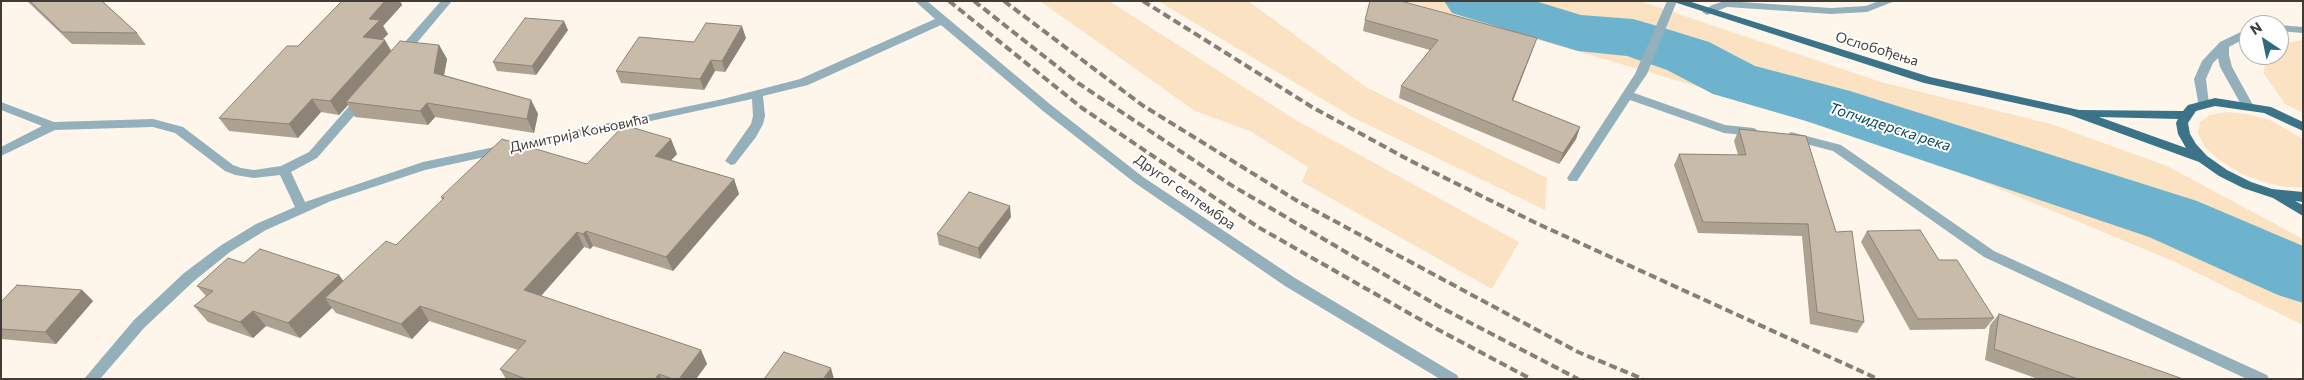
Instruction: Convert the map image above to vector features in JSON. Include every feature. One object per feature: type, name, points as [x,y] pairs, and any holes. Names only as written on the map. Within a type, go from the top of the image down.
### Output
[{"type":"main road","name":"Ослобођења","points":[[1674,1],[1928,80],[2072,112],[2203,159]]},
{"type":"main road","points":[[2303,127],[2267,110],[2230,103],[2202,104],[2192,108],[2186,114],[2182,124],[2184,134],[2192,147],[2203,159],[2223,173],[2247,185],[2272,193],[2303,197]]},
{"type":"main road","name":"Ослобођења","points":[[2072,112],[2186,114]]},
{"type":"main road","points":[[2272,193],[2303,210]]},
{"type":"street","points":[[392,65],[447,1]]},
{"type":"street","name":"Другог септембра","points":[[920,1],[1047,108],[1139,180],[1290,282],[1452,379]]},
{"type":"street","points":[[1573,178],[1641,74],[1674,1]]},
{"type":"street","points":[[1707,12],[1727,4],[1831,11],[1867,9],[1890,1]]},
{"type":"street","name":"Димитрија Коњовића","points":[[91,379],[139,324],[190,277],[225,249],[261,227],[302,208],[423,166],[757,95],[804,82],[942,20]]},
{"type":"street","points":[[2289,29],[2303,30]]},
{"type":"street","points":[[2202,104],[2200,80],[2208,61],[2224,45],[2239,37]]},
{"type":"street","points":[[2224,45],[2223,56],[2226,67],[2247,105]]},
{"type":"street","points":[[1,106],[53,126],[153,123],[179,130],[230,168],[239,172],[254,174],[284,170],[314,155],[368,93]]},
{"type":"street","points":[[731,161],[752,134],[757,124],[759,116],[757,95]]},
{"type":"street","points":[[1627,96],[1724,129],[1776,135],[1837,148],[1989,254],[2262,379]]},
{"type":"street","points":[[1,152],[53,126]]},
{"type":"street","points":[[284,170],[302,208]]},
{"type":"shaded area","points":[[1040,1],[1109,1],[1294,119],[1519,242],[1492,289],[1302,182],[1308,167],[1250,131],[1195,111]]},
{"type":"shaded area","points":[[1158,1],[1248,1],[1366,87],[1547,178],[1545,210],[1354,118]]},
{"type":"shaded area","points":[[1406,1],[1444,1],[1468,9],[1465,1],[1640,1],[1881,82],[2051,124],[2167,166],[2303,239],[2303,325],[2175,262],[1890,143]]},
{"type":"shaded area","points":[[2303,40],[2303,113],[2285,104],[2264,74],[2265,65],[2289,65],[2289,42]]},
{"type":"shaded area","points":[[2226,112],[2247,114],[2270,120],[2303,139],[2303,187],[2286,187],[2263,182],[2240,173],[2219,160],[2205,147],[2198,133],[2200,122],[2210,115]]},
{"type":"building","points":[[30,1],[102,1],[137,33],[62,32]]},
{"type":"building","points":[[342,1],[385,1],[369,19],[380,20],[363,37],[385,40],[330,101],[312,99],[289,124],[219,118],[287,46],[298,46]]},
{"type":"building","points":[[1370,1],[1401,1],[1537,38],[1512,100],[1580,127],[1563,153],[1401,86],[1438,40],[1365,20]]},
{"type":"building","points":[[525,18],[564,21],[532,66],[493,62]]},
{"type":"building","points":[[706,23],[742,26],[722,61],[711,60],[700,79],[616,71],[639,37],[694,42]]},
{"type":"building","points":[[400,41],[439,45],[434,73],[531,100],[527,119],[427,103],[420,111],[346,102]]},
{"type":"building","points":[[624,125],[671,139],[655,156],[734,179],[666,257],[586,231],[583,234],[577,232],[524,290],[701,350],[679,379],[659,374],[655,379],[526,379],[500,369],[526,341],[420,306],[401,324],[325,298],[386,241],[396,245],[444,198],[441,197],[502,139],[587,164]]},
{"type":"building","points":[[1739,129],[1806,136],[1836,232],[1852,231],[1864,322],[1817,312],[1808,224],[1703,222],[1679,154],[1746,155]]},
{"type":"building","points":[[969,192],[1010,206],[978,248],[937,234]]},
{"type":"building","points":[[1920,230],[1939,260],[1957,260],[1994,318],[1918,319],[1867,231]]},
{"type":"building","points":[[260,249],[339,275],[288,323],[253,311],[240,322],[194,306],[213,291],[197,286],[228,258],[244,263]]},
{"type":"building","points":[[17,285],[82,290],[45,332],[1,329],[1,302]]},
{"type":"building","points":[[1999,314],[2183,379],[2078,379],[1994,349]]},
{"type":"building","points":[[784,352],[831,368],[823,379],[764,379]]},
{"type":"waterway","name":"Топчидерска река","points":[[1472,1],[1578,33],[1633,38],[1688,56],[1734,80],[1828,106],[2173,219],[2303,276]]},
{"type":"railway","points":[[949,1],[1082,108],[1258,227],[1435,328],[1531,379]]},
{"type":"railway","points":[[974,1],[1078,83],[1231,185],[1440,307],[1578,379]]},
{"type":"railway","points":[[1004,1],[1142,105],[1299,202],[1578,352],[1643,379]]},
{"type":"railway","points":[[1143,1],[1312,107],[1409,160],[1536,223],[1878,379]]}]
